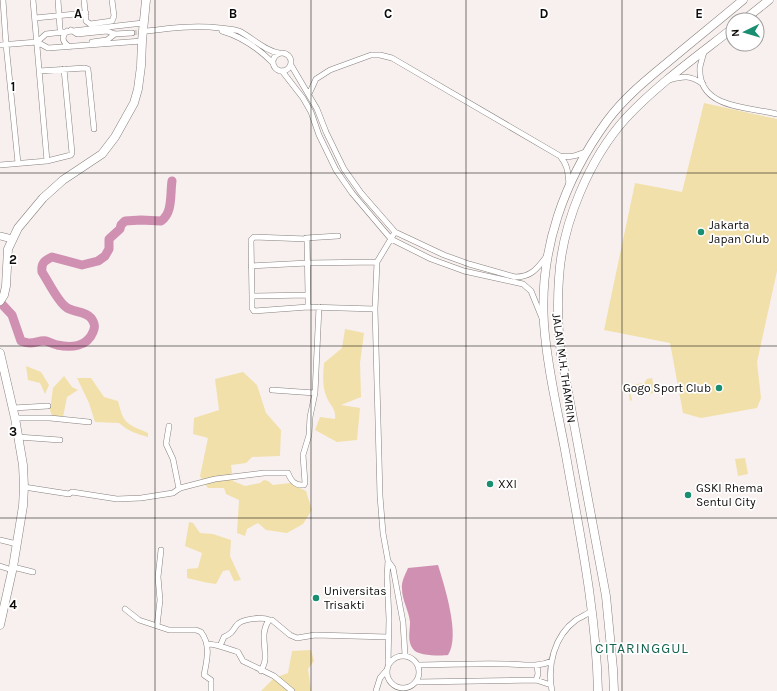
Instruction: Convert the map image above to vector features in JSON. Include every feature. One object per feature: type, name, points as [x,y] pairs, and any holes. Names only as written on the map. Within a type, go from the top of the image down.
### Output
[{"type":"main road","points":[[2,298],[6,286],[7,255],[12,239],[18,228],[43,198],[63,180],[102,154],[115,137],[127,117],[137,93],[142,66],[142,41],[146,0]]},
{"type":"main road","name":"JALAN M.H. THAMRIN","points":[[598,691],[592,611],[586,570],[548,354],[544,323],[544,293],[548,255],[558,212],[568,185],[608,120],[628,96],[743,0]]},
{"type":"main road","points":[[754,12],[769,0]]},
{"type":"main road","name":"JALAN M.H. THAMRIN","points":[[614,691],[606,596],[561,354],[557,315],[559,277],[566,239],[577,202],[592,166],[605,145],[627,118],[666,81],[725,34]]},
{"type":"main road","points":[[596,138],[605,145]]},
{"type":"main road","points":[[545,277],[549,280],[554,280],[559,277]]},
{"type":"main road","points":[[544,293],[549,287],[558,291]]},
{"type":"main road","points":[[0,353],[15,418],[23,465],[24,487],[13,569],[0,625]]},
{"type":"street","points":[[3,0],[3,44],[18,163]]},
{"type":"street","points":[[33,0],[47,161]]},
{"type":"street","points":[[58,0],[60,29]]},
{"type":"street","points":[[84,0],[86,21],[90,24],[112,21],[114,16],[112,0]]},
{"type":"street","points":[[35,18],[86,13]]},
{"type":"street","points":[[37,42],[46,34],[144,23]]},
{"type":"street","points":[[147,31],[188,26],[212,27],[237,31],[252,38],[265,49],[285,53],[289,56],[291,64],[309,94],[344,169],[361,193],[395,232],[435,251],[469,264],[515,276],[523,277],[536,270],[548,255]]},
{"type":"street","points":[[212,27],[240,38],[250,44],[273,63],[276,70],[282,71],[288,69],[291,64]]},
{"type":"street","points":[[69,31],[77,34],[107,31],[115,34],[132,33]]},
{"type":"street","points":[[69,31],[64,35],[63,39],[65,43],[71,47]]},
{"type":"street","points":[[71,47],[77,44],[107,40],[115,34]]},
{"type":"street","points":[[3,44],[37,42],[48,48],[142,41]]},
{"type":"street","points":[[704,51],[700,67],[706,90],[714,98],[736,107],[777,114]]},
{"type":"street","points":[[273,63],[274,56],[279,53]]},
{"type":"street","points":[[309,94],[316,79],[330,70],[371,55],[385,55],[560,156],[565,162],[568,170],[568,185]]},
{"type":"street","points":[[0,165],[47,161],[68,157],[72,153],[64,69]]},
{"type":"street","points":[[39,71],[88,69],[94,129]]},
{"type":"street","points":[[282,71],[311,112],[319,135],[336,170],[352,193],[390,239],[431,259],[473,273],[524,284],[531,290],[535,297],[544,323]]},
{"type":"street","points":[[666,81],[687,77],[695,78],[704,84]]},
{"type":"street","points":[[560,156],[574,156],[588,151]]},
{"type":"street","points":[[376,691],[380,678],[386,671],[388,664],[389,619],[387,576],[388,561],[380,506],[375,309],[377,262],[395,232]]},
{"type":"street","points":[[0,236],[12,239]]},
{"type":"street","points":[[338,236],[306,238],[254,237],[251,240],[252,308],[254,311],[308,307],[375,309]]},
{"type":"street","points":[[306,238],[308,240],[308,307]]},
{"type":"street","points":[[431,259],[435,251]]},
{"type":"street","points":[[252,266],[308,263],[377,262]]},
{"type":"street","points":[[252,296],[308,295]]},
{"type":"street","points":[[24,487],[117,499],[149,497],[173,493],[179,489],[215,480],[276,472],[288,473],[290,479],[294,483],[304,485],[306,483],[303,455],[309,434],[310,417],[315,393],[319,307]]},
{"type":"street","points":[[272,390],[315,393]]},
{"type":"street","points":[[13,408],[48,406]]},
{"type":"street","points":[[15,418],[50,418],[89,422]]},
{"type":"street","points":[[169,426],[166,444],[173,459],[179,489]]},
{"type":"street","points":[[18,437],[60,440]]},
{"type":"street","points":[[0,540],[17,544]]},
{"type":"street","points":[[157,626],[160,600],[158,577],[161,550]]},
{"type":"street","points":[[388,561],[392,568],[403,622],[405,655]]},
{"type":"street","points":[[0,566],[33,572]]},
{"type":"street","points":[[125,609],[139,620],[169,630],[196,630],[201,632],[207,644],[208,656],[204,675],[211,680],[211,691]]},
{"type":"street","points":[[552,691],[550,669],[554,650],[561,636],[576,621],[592,611]]},
{"type":"street","points":[[220,646],[224,636],[234,631],[238,624],[260,617],[270,620],[290,635],[297,638],[315,635],[388,637]]},
{"type":"street","points":[[261,671],[265,659],[264,636],[267,624],[270,620]]},
{"type":"street","points":[[207,644],[214,644],[238,652],[243,661],[274,676],[292,691]]},
{"type":"street","points":[[388,664],[395,657],[405,655],[411,658],[418,666],[419,672],[416,682]]},
{"type":"street","points":[[418,666],[505,664],[537,665],[552,661]]},
{"type":"street","points":[[536,680],[538,674],[537,665]]},
{"type":"street","points":[[386,671],[389,681],[397,687],[407,687],[416,682],[536,680],[551,685]]},
{"type":"shaded area","name":"Jakarta Japan Club","points":[[704,103],[777,119],[777,271],[757,362],[761,398],[757,408],[701,418],[683,413],[670,343],[604,330],[635,183],[682,192]]},
{"type":"shaded area","points":[[345,329],[364,333],[360,363],[361,397],[341,405],[360,408],[357,440],[337,442],[315,430],[320,417],[335,419],[334,410],[324,390],[324,363],[342,348]]},
{"type":"shaded area","points":[[26,366],[41,372],[49,385],[45,394],[40,383],[28,380]]},
{"type":"shaded area","points":[[243,372],[257,385],[266,413],[281,430],[280,456],[252,457],[246,463],[231,465],[233,481],[245,486],[260,483],[264,480],[273,485],[290,483],[306,491],[312,510],[303,524],[287,533],[266,530],[258,523],[247,529],[245,536],[237,533],[239,500],[226,494],[224,488],[208,488],[200,476],[208,438],[193,434],[194,418],[219,410],[215,379]]},
{"type":"shaded area","points":[[64,376],[72,387],[78,390],[67,397],[63,417],[52,416],[50,410],[53,388]]},
{"type":"shaded area","points":[[77,378],[91,378],[104,397],[118,401],[124,419],[130,425],[148,433],[148,437],[133,432],[119,423],[95,422],[89,403]]},
{"type":"shaded area","points":[[652,378],[655,392],[650,394],[651,384],[629,388],[632,400],[630,401],[627,383],[629,382],[630,385],[644,383],[647,379]]},
{"type":"shaded area","points":[[745,458],[748,474],[738,476],[735,459]]},
{"type":"shaded area","points":[[189,522],[193,523],[200,533],[213,534],[231,540],[230,556],[241,580],[234,581],[229,570],[223,571],[216,584],[187,578],[187,569],[198,568],[202,553],[185,546]]},
{"type":"shaded area","points":[[438,565],[447,597],[452,623],[452,646],[448,655],[424,654],[413,649],[409,640],[410,622],[402,593],[403,581],[408,568]]},
{"type":"shaded area","points":[[311,650],[314,661],[308,669],[311,691],[261,691],[274,678],[288,673],[292,651]]},
{"type":"waterway","points":[[0,302],[12,315],[21,341],[30,343],[46,341],[57,345],[68,346],[78,345],[87,341],[94,330],[93,321],[88,315],[69,309],[63,304],[56,296],[42,272],[43,264],[52,257],[82,265],[98,261],[105,256],[109,249],[109,239],[120,229],[121,225],[125,221],[161,221],[168,213],[172,181]]},
{"type":"tunnel","points":[[132,33],[146,31]]},
{"type":"place","name":"Jakarta Japan Club","points":[[701,232]]},
{"type":"place","name":"Gogo Sport Club","points":[[719,388]]},
{"type":"place","name":"XXI","points":[[490,484]]},
{"type":"place","name":"GSKI Rhema Sentul City","points":[[688,495]]},
{"type":"place","name":"Universitas Trisakti","points":[[316,598]]},
{"type":"district","name":"CITARINGGUL","points":[[642,648]]}]
